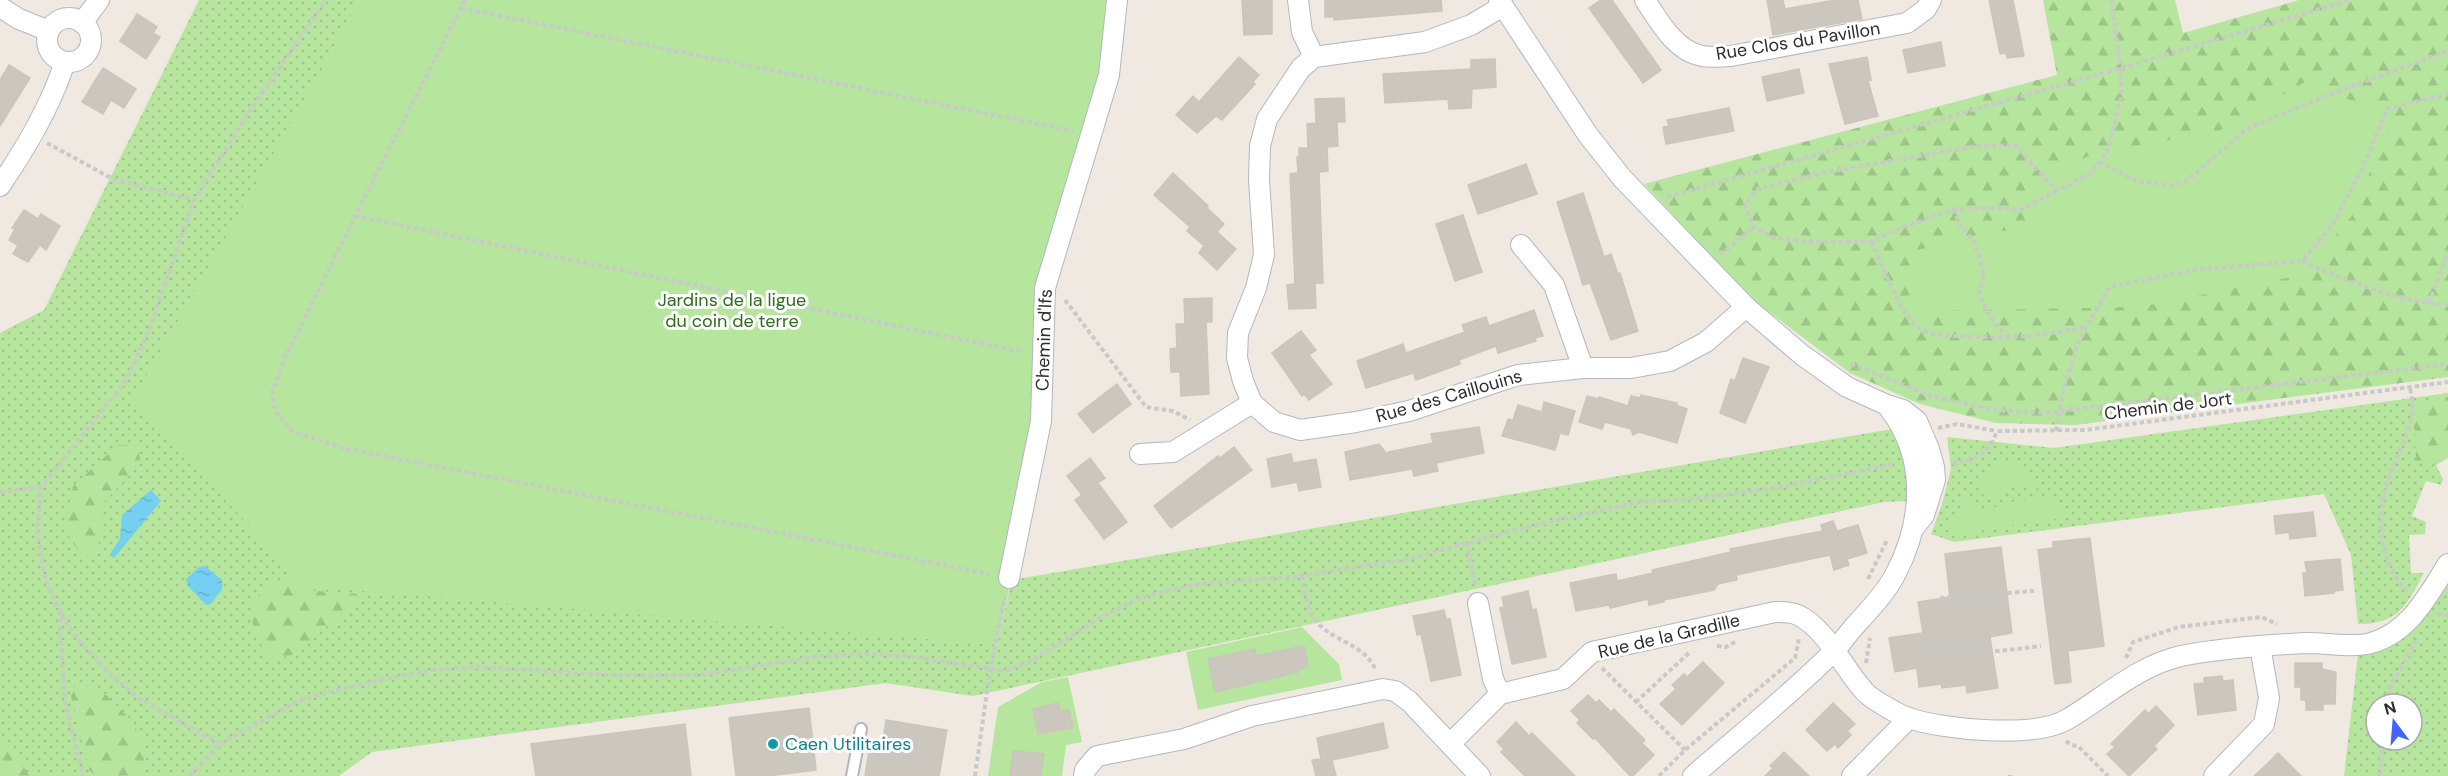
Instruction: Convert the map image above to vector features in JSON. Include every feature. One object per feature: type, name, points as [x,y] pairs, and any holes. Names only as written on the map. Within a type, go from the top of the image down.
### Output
[{"type":"street","points":[[82,22],[99,0]]},
{"type":"street","name":"Chemin d'Ifs","points":[[1009,578],[1041,421],[1047,277],[1109,75],[1117,0]]},
{"type":"street","points":[[1298,0],[1302,32],[1314,57],[1425,42],[1471,25],[1501,3],[1588,135],[1615,169],[1642,201],[1746,307],[1802,355],[1847,387],[1903,410],[1917,421],[1925,435],[1934,467],[1935,480],[1924,515],[1913,529]]},
{"type":"street","name":"Rue Clos du Pavillon","points":[[1645,0],[1666,31],[1683,49],[1701,56],[1731,56],[1907,23],[1926,9],[1931,0]]},
{"type":"street","points":[[0,7],[19,19],[49,31]]},
{"type":"street","points":[[70,18],[82,22],[90,34],[89,48],[79,59],[65,62],[53,56],[47,37],[49,31],[63,19],[70,18]]},
{"type":"street","name":"Rue des Caillouins","points":[[1314,57],[1302,68],[1267,120],[1260,146],[1259,180],[1264,255],[1256,288],[1238,333],[1238,358],[1243,381],[1252,403],[1274,422],[1300,430],[1356,422],[1409,411],[1518,375],[1583,368],[1631,368],[1670,361],[1706,342],[1746,307]]},
{"type":"street","points":[[0,186],[34,135],[54,93],[65,62]]},
{"type":"street","points":[[1521,245],[1554,285],[1583,368]]},
{"type":"street","points":[[1140,454],[1173,452],[1252,403]]},
{"type":"street","points":[[1693,776],[1835,651],[1869,611],[1895,575],[1913,529],[1918,498],[1914,461],[1902,425],[1887,405]]},
{"type":"street","points":[[1852,776],[1909,718],[1992,731],[2030,729],[2064,721],[2145,668],[2180,657],[2260,646],[2308,643],[2370,644],[2394,633],[2409,620],[2448,564]]},
{"type":"street","points":[[1450,744],[1500,694],[1493,679],[1479,603]]},
{"type":"street","name":"Rue de la Gradille","points":[[1500,694],[1563,679],[1592,652],[1775,612],[1797,614],[1811,625],[1835,651],[1868,695],[1909,718]]},
{"type":"street","points":[[2214,776],[2264,724],[2269,698],[2260,646]]},
{"type":"street","points":[[1084,776],[1085,770],[1097,756],[1184,739],[1252,716],[1383,689],[1395,691],[1409,700],[1480,776]]},
{"type":"lane","points":[[852,776],[861,729]]},
{"type":"path","points":[[220,744],[140,699],[113,677],[77,639],[59,610],[45,579],[37,531],[41,487],[125,382],[148,333],[194,200],[249,112],[326,0]]},
{"type":"path","points":[[465,0],[285,358],[272,392],[275,411],[292,431],[343,448],[1009,578],[990,670],[975,776]]},
{"type":"path","points":[[2058,191],[2015,145],[1976,146],[1832,171],[1757,189],[1745,205],[1754,227],[1774,238],[1812,242],[1871,242],[1927,217],[1953,209],[2020,210],[2058,191],[2091,173],[2107,152],[2121,98],[2121,68],[2111,0]]},
{"type":"path","points":[[1674,204],[1666,196],[2121,68],[2350,0]]},
{"type":"path","points":[[461,8],[1091,134]]},
{"type":"path","points":[[2099,162],[2139,182],[2170,185],[2185,182],[2247,129],[2333,93],[2448,51]]},
{"type":"path","points":[[2302,261],[2333,224],[2364,165],[2386,109],[2448,94]]},
{"type":"path","points":[[34,135],[113,179],[194,200]]},
{"type":"path","points":[[1953,209],[1960,226],[1975,243],[1984,275],[1979,292],[1986,310],[1997,327],[2011,338]]},
{"type":"path","points":[[355,216],[1043,355]]},
{"type":"path","points":[[1720,255],[1754,227]]},
{"type":"path","points":[[1871,242],[1901,305],[1917,327],[1936,335],[2011,338],[2043,336],[2086,327]]},
{"type":"path","points":[[1712,247],[1728,264]]},
{"type":"path","points":[[2429,303],[2448,251]]},
{"type":"path","points":[[2056,431],[2064,387],[2078,342],[2109,286],[2195,270],[2302,261],[2332,275],[2412,301],[2448,304]]},
{"type":"path","points":[[1047,277],[1146,407],[1173,411],[1191,421],[1204,433]]},
{"type":"path","points":[[1845,362],[1931,396],[1995,410],[2044,413],[2448,364]]},
{"type":"path","name":"Chemin de Jort","points":[[1925,435],[1933,429],[1957,424],[1996,431],[2056,431],[2166,420],[2448,382]]},
{"type":"path","points":[[2410,387],[2412,411],[2389,476],[2382,506],[2381,547],[2394,578],[2412,598]]},
{"type":"path","points":[[1934,467],[1981,456],[1991,447],[1996,431]]},
{"type":"path","points":[[190,776],[220,744],[302,699],[343,688],[432,670],[478,667],[608,675],[698,675],[822,656],[867,654],[907,656],[1005,671],[1029,662],[1103,616],[1138,599],[1200,584],[1302,576],[1408,559],[1527,526],[1639,502],[1686,500],[1774,488],[1914,461]]},
{"type":"path","points":[[0,492],[41,487]]},
{"type":"path","points":[[1467,543],[1479,603]]},
{"type":"path","points":[[1302,576],[1312,616],[1334,637],[1355,646],[1374,664],[1383,689]]},
{"type":"path","points":[[1940,597],[2034,591]]},
{"type":"path","points":[[59,610],[65,702],[83,776]]},
{"type":"path","points":[[2432,618],[2435,614]]},
{"type":"path","points":[[2125,661],[2133,642],[2179,627],[2261,617],[2276,624],[2287,625]]},
{"type":"path","points":[[2388,692],[2420,635]]},
{"type":"path","points":[[1707,646],[1726,647],[1740,639]]},
{"type":"path","points":[[1636,702],[1698,645]]},
{"type":"path","points":[[1913,648],[1938,646],[1999,651],[2041,646]]},
{"type":"path","points":[[1592,652],[1600,665],[1685,750]]},
{"type":"path","points":[[2063,738],[2071,746],[2078,746],[2108,776]]},
{"type":"path","points":[[2379,776],[2382,752]]},
{"type":"green space","points":[[199,0],[359,0],[325,63],[997,645],[1012,580],[1898,428],[1912,501],[1884,502],[973,696],[886,683],[372,752],[339,776],[0,776],[0,333],[44,310]]},
{"type":"green space","name":"Jardins de la ligue du coin de terre","points":[[359,0],[1122,0],[1049,276],[1046,423],[997,645],[304,586],[133,399]]},
{"type":"green space","points":[[2043,0],[2175,0],[2183,33],[2299,0],[2448,0],[2448,377],[2075,425],[1996,423],[1920,404],[1850,373],[1752,299],[1644,184],[2057,75]]},
{"type":"green space","points":[[2305,82],[2393,117],[2351,217],[2302,275],[2139,307],[1915,311],[1917,250],[2025,226],[2038,180],[2095,153],[2219,131]]},
{"type":"green space","points":[[2448,393],[2448,458],[2436,465],[2443,479],[2441,485],[2426,481],[2412,516],[2426,522],[2425,534],[2409,535],[2411,573],[2424,573],[2406,604],[2392,617],[2383,621],[2358,624],[2351,555],[2324,494],[1954,542],[1931,534],[1951,469],[1947,437],[2054,448]]},
{"type":"green space","points":[[2448,397],[2448,455],[2429,467],[2416,461],[2413,402]]},
{"type":"green space","points":[[118,445],[137,445],[141,463],[105,501],[98,549],[83,558],[64,529],[73,486]]},
{"type":"green space","points":[[2004,462],[2017,464],[2026,469],[2038,489],[2012,486],[1985,499],[1977,478]]},
{"type":"green space","points":[[1967,489],[1972,503],[1985,510],[2015,501],[2054,499],[2066,509],[2070,517],[1956,534],[1942,528],[1948,519],[1960,510]]},
{"type":"green space","points":[[292,577],[304,590],[357,594],[360,605],[327,626],[293,655],[272,659],[254,635],[251,606],[264,587]]},
{"type":"green space","points":[[2448,579],[2448,776],[2344,776],[2358,654]]},
{"type":"green space","points":[[1302,627],[1339,664],[1342,680],[1198,710],[1186,652]],"holes":[[[1255,649],[1261,681],[1215,692],[1208,659]]]},
{"type":"green space","points":[[1068,677],[1082,742],[1066,745],[1062,776],[988,776],[998,707],[1042,682]]},
{"type":"green space","points":[[77,684],[101,690],[132,721],[146,749],[146,768],[132,776],[96,776],[89,770],[70,692]]},
{"type":"green space","points":[[0,733],[30,776],[0,776]]},
{"type":"water","points":[[151,490],[161,501],[114,558],[110,554],[120,539],[122,515]]},
{"type":"water","points":[[205,566],[222,580],[222,589],[211,604],[206,605],[188,586],[186,579],[199,567]]},
{"type":"building","points":[[1242,0],[1272,0],[1272,34],[1244,35]]},
{"type":"building","points":[[1325,0],[1441,0],[1442,11],[1334,20],[1334,17],[1325,17]]},
{"type":"building","points":[[1601,0],[1612,0],[1661,70],[1643,83],[1589,8]]},
{"type":"building","points":[[1767,0],[1783,0],[1785,9],[1835,0],[1858,0],[1862,19],[1773,35]]},
{"type":"building","points":[[1989,0],[2013,0],[2024,56],[2007,58],[2006,53],[2000,54]]},
{"type":"building","points":[[137,14],[157,27],[153,33],[160,37],[146,59],[120,41]]},
{"type":"building","points":[[1941,42],[1945,66],[1908,73],[1903,50]]},
{"type":"building","points":[[1239,57],[1259,75],[1253,82],[1255,84],[1222,120],[1216,116],[1197,133],[1176,115],[1193,96],[1199,102]]},
{"type":"building","points":[[1867,57],[1871,80],[1868,81],[1878,116],[1845,124],[1829,64]]},
{"type":"building","points":[[1495,59],[1496,87],[1472,89],[1471,108],[1449,109],[1448,99],[1385,103],[1383,74],[1471,69],[1471,60]]},
{"type":"building","points":[[9,65],[30,78],[0,126],[0,80]]},
{"type":"building","points":[[103,68],[136,89],[124,108],[111,100],[103,114],[82,102]]},
{"type":"building","points":[[1799,69],[1804,93],[1767,101],[1762,77]]},
{"type":"building","points":[[1344,98],[1345,122],[1337,122],[1338,146],[1327,147],[1328,171],[1319,172],[1323,283],[1315,283],[1316,308],[1289,309],[1287,285],[1295,284],[1290,174],[1298,173],[1299,148],[1308,148],[1307,124],[1316,123],[1315,99]]},
{"type":"building","points":[[1729,108],[1734,131],[1666,144],[1663,127],[1669,126],[1667,120]]},
{"type":"building","points":[[1526,164],[1537,194],[1478,214],[1468,185]]},
{"type":"building","points":[[1173,173],[1224,224],[1217,232],[1236,249],[1217,270],[1199,253],[1204,246],[1187,231],[1190,227],[1154,195]]},
{"type":"building","points":[[1583,193],[1604,257],[1611,254],[1618,274],[1620,273],[1638,331],[1611,340],[1590,283],[1583,285],[1557,202]]},
{"type":"building","points":[[24,210],[38,219],[41,214],[60,226],[46,250],[40,245],[28,262],[13,254],[18,245],[9,240],[15,229],[12,228]]},
{"type":"building","points":[[1463,215],[1482,272],[1455,281],[1436,224]]},
{"type":"building","points":[[1212,298],[1212,322],[1206,322],[1209,394],[1181,396],[1180,372],[1171,372],[1170,349],[1177,348],[1176,324],[1185,324],[1184,299]]},
{"type":"building","points":[[1534,310],[1543,336],[1535,338],[1536,341],[1498,353],[1496,346],[1459,360],[1460,364],[1416,380],[1413,373],[1366,388],[1357,361],[1403,344],[1406,353],[1465,332],[1462,325],[1486,317],[1489,326]]},
{"type":"building","points":[[1301,331],[1316,350],[1309,355],[1332,384],[1309,400],[1304,394],[1302,396],[1272,353]]},
{"type":"building","points":[[1743,358],[1769,367],[1745,423],[1720,413],[1731,379],[1735,381]]},
{"type":"building","points":[[1117,384],[1131,404],[1093,433],[1078,414]]},
{"type":"building","points":[[1641,395],[1677,403],[1676,405],[1687,409],[1677,443],[1639,432],[1633,435],[1631,429],[1605,422],[1602,429],[1579,422],[1587,396],[1598,399],[1599,397],[1628,406],[1631,396],[1640,398]]},
{"type":"building","points":[[1544,402],[1575,411],[1568,435],[1560,433],[1555,450],[1502,436],[1508,419],[1513,420],[1518,405],[1542,412]]},
{"type":"building","points":[[1479,427],[1484,453],[1436,463],[1438,471],[1414,476],[1412,469],[1350,480],[1345,452],[1379,444],[1390,458],[1388,452],[1433,443],[1431,434]]},
{"type":"building","points":[[1234,447],[1252,470],[1171,528],[1154,506],[1218,456],[1220,458]]},
{"type":"building","points":[[1291,454],[1293,463],[1316,459],[1321,487],[1299,491],[1297,482],[1272,487],[1267,459]]},
{"type":"building","points":[[1090,458],[1105,478],[1098,483],[1127,522],[1104,539],[1075,500],[1082,495],[1067,476]]},
{"type":"building","points":[[2313,512],[2316,536],[2290,539],[2289,532],[2276,534],[2274,516]]},
{"type":"building","points":[[1833,521],[1837,531],[1858,525],[1867,553],[1847,559],[1849,565],[1834,570],[1830,555],[1736,575],[1737,580],[1718,584],[1714,590],[1664,600],[1664,602],[1649,605],[1648,599],[1610,608],[1609,605],[1576,611],[1570,583],[1616,574],[1617,581],[1653,573],[1652,570],[1731,552],[1730,549],[1822,531],[1824,535],[1821,525]]},
{"type":"building","points":[[2090,538],[2104,646],[2068,651],[2071,682],[2055,684],[2038,550],[2053,548],[2053,542]]},
{"type":"building","points":[[2001,547],[2012,633],[1990,637],[1998,688],[1967,693],[1966,685],[1942,688],[1941,684],[1919,687],[1917,668],[1895,672],[1889,638],[1923,633],[1918,602],[1950,597],[1945,554]]},
{"type":"building","points":[[2340,559],[2343,590],[2305,596],[2303,573],[2307,573],[2305,562]]},
{"type":"building","points":[[1528,591],[1532,610],[1536,609],[1546,657],[1512,664],[1500,608],[1504,607],[1502,597]]},
{"type":"building","points":[[1444,610],[1446,619],[1450,619],[1461,675],[1431,681],[1421,634],[1417,635],[1413,616]]},
{"type":"building","points":[[1304,646],[1308,667],[1299,669],[1299,672],[1215,692],[1208,659],[1255,649],[1256,656]]},
{"type":"building","points":[[1703,662],[1724,683],[1682,725],[1660,704],[1676,689],[1672,685],[1684,674],[1687,677]]},
{"type":"building","points":[[2295,663],[2322,663],[2322,669],[2336,672],[2335,704],[2323,704],[2323,710],[2306,710],[2306,700],[2301,700],[2301,687],[2295,687]]},
{"type":"building","points":[[2222,676],[2223,681],[2233,680],[2236,710],[2198,715],[2194,684],[2204,683],[2204,678]]},
{"type":"building","points":[[1588,695],[1596,703],[1599,700],[1611,712],[1614,709],[1645,740],[1642,743],[1654,755],[1633,776],[1630,776],[1595,738],[1593,739],[1577,723],[1580,720],[1571,711]]},
{"type":"building","points":[[1058,703],[1060,712],[1069,710],[1073,728],[1038,734],[1033,709]]},
{"type":"building","points":[[1833,703],[1855,724],[1847,731],[1851,735],[1838,748],[1835,744],[1827,751],[1806,730]]},
{"type":"building","points":[[2156,706],[2174,725],[2154,746],[2157,749],[2129,776],[2107,754],[2115,747],[2111,744],[2145,710],[2148,714]]},
{"type":"building","name":"Caen Utilitaires","points":[[809,708],[816,770],[767,776],[736,776],[729,718]]},
{"type":"building","points":[[886,720],[947,730],[939,776],[865,776],[869,751],[881,754]]},
{"type":"building","points":[[1516,722],[1529,736],[1532,733],[1575,776],[1525,776],[1501,752],[1504,749],[1497,742]]},
{"type":"building","points":[[1383,723],[1388,748],[1332,760],[1336,776],[1316,776],[1312,760],[1321,759],[1317,738]]},
{"type":"building","points":[[685,724],[691,776],[536,776],[531,744]]},
{"type":"building","points":[[1013,751],[1044,754],[1041,776],[1010,776]]},
{"type":"building","points":[[1784,752],[1809,776],[1765,776],[1773,768],[1770,766]]},
{"type":"building","points":[[2278,753],[2301,776],[2254,776],[2266,765]]},
{"type":"place","name":"Caen Utilitaires","points":[[773,744]]}]
